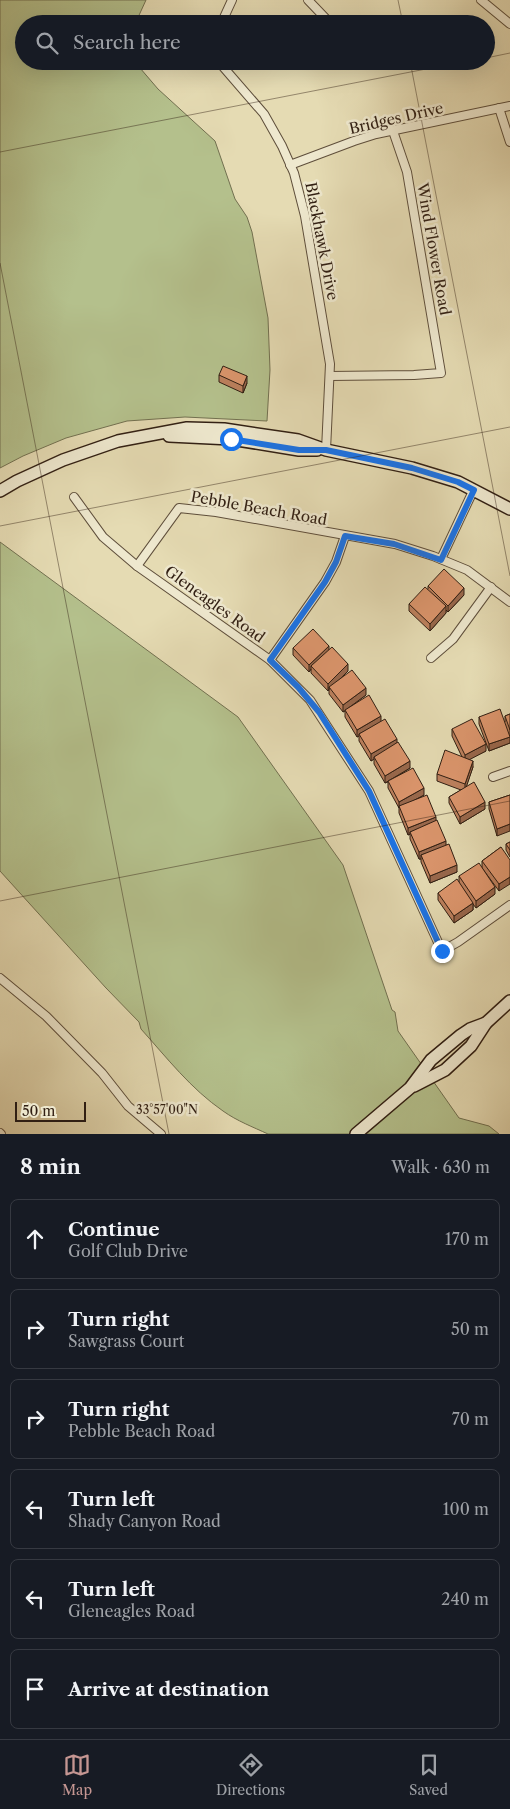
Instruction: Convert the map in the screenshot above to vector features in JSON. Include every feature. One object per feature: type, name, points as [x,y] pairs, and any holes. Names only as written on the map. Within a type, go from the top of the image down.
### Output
[{"type":"street","points":[[225,15],[232,0]]},
{"type":"street","points":[[308,0],[322,15]]},
{"type":"street","points":[[481,0],[510,24]]},
{"type":"street","name":"Blackhawk Drive","points":[[226,70],[264,114],[282,146],[290,165],[305,216],[330,364],[326,450]]},
{"type":"street","name":"Bridges Drive","points":[[290,165],[354,141],[393,130],[510,106]]},
{"type":"street","points":[[499,108],[510,142]]},
{"type":"street","name":"Wind Flower Road","points":[[330,376],[441,373],[406,172],[393,130]]},
{"type":"street","points":[[0,491],[63,460],[99,446],[136,438],[169,434],[187,428],[224,429],[298,440],[326,450],[412,468],[458,482],[510,509]]},
{"type":"street","points":[[441,560],[474,490]]},
{"type":"street","name":"Gleneagles Road","points":[[74,497],[103,537],[137,566],[270,660],[298,687],[319,712],[369,791],[442,951],[458,942],[510,905]]},
{"type":"street","name":"Pebble Beach Road","points":[[137,566],[179,508],[216,512],[394,544],[467,570],[510,602]]},
{"type":"street","points":[[270,660],[329,576],[345,536]]},
{"type":"street","points":[[431,658],[453,638],[491,587]]},
{"type":"street","points":[[493,777],[510,771]]},
{"type":"street","points":[[0,978],[46,1016],[102,1073],[128,1106],[161,1134]]},
{"type":"street","points":[[410,1088],[445,1070],[471,1046],[486,1023],[510,1001]]},
{"type":"street","points":[[356,1134],[410,1088],[431,1060],[470,1029],[486,1023]]},
{"type":"street","points":[[454,1041],[464,1052]]},
{"type":"green space","points":[[0,0],[146,0],[139,15],[15,15],[15,70],[142,70],[158,89],[215,141],[235,199],[247,217],[252,232],[268,318],[270,370],[267,421],[185,417],[127,421],[66,438],[0,468]]},
{"type":"green space","points":[[0,542],[238,717],[343,865],[392,1010],[395,1012],[398,1031],[459,1118],[489,1126],[499,1134],[268,1134],[239,1121],[211,1102],[180,1073],[141,1029],[139,1022],[0,871]]},
{"type":"building","points":[[223,366],[247,376],[243,386],[219,375]]},
{"type":"building","points":[[444,569],[464,588],[448,606],[428,586]]},
{"type":"building","points":[[425,587],[446,606],[430,624],[409,604]]},
{"type":"building","points":[[313,629],[329,646],[309,665],[293,648]]},
{"type":"building","points":[[332,647],[348,664],[328,684],[311,666]]},
{"type":"building","points":[[352,670],[366,688],[343,705],[329,687]]},
{"type":"building","points":[[369,695],[381,716],[357,730],[345,710]]},
{"type":"building","points":[[500,709],[510,737],[489,744],[479,717]]},
{"type":"building","points":[[510,714],[510,730],[505,716]]},
{"type":"building","points":[[385,719],[397,739],[371,754],[359,734]]},
{"type":"building","points":[[472,719],[486,744],[465,755],[452,729]]},
{"type":"building","points":[[398,742],[410,761],[385,776],[374,757]]},
{"type":"building","points":[[445,750],[473,761],[465,784],[437,774]]},
{"type":"building","points":[[413,768],[424,788],[399,802],[388,781]]},
{"type":"building","points":[[474,782],[485,802],[460,817],[449,797]]},
{"type":"building","points":[[427,795],[436,817],[408,828],[399,806]]},
{"type":"building","points":[[510,795],[510,824],[497,829],[489,802]]},
{"type":"building","points":[[437,820],[446,841],[419,852],[410,832]]},
{"type":"building","points":[[510,842],[510,850],[506,844]]},
{"type":"building","points":[[449,844],[457,865],[430,876],[421,855]]},
{"type":"building","points":[[501,847],[510,860],[510,877],[499,884],[482,861]]},
{"type":"building","points":[[479,863],[495,887],[476,901],[459,876]]},
{"type":"building","points":[[457,879],[473,903],[454,916],[438,893]]},
{"type":"route","points":[[231,439],[299,450],[326,450],[412,468],[458,482],[474,490],[441,560],[394,544],[345,536],[332,571],[317,596],[270,660],[310,700],[369,791],[442,951]]}]
